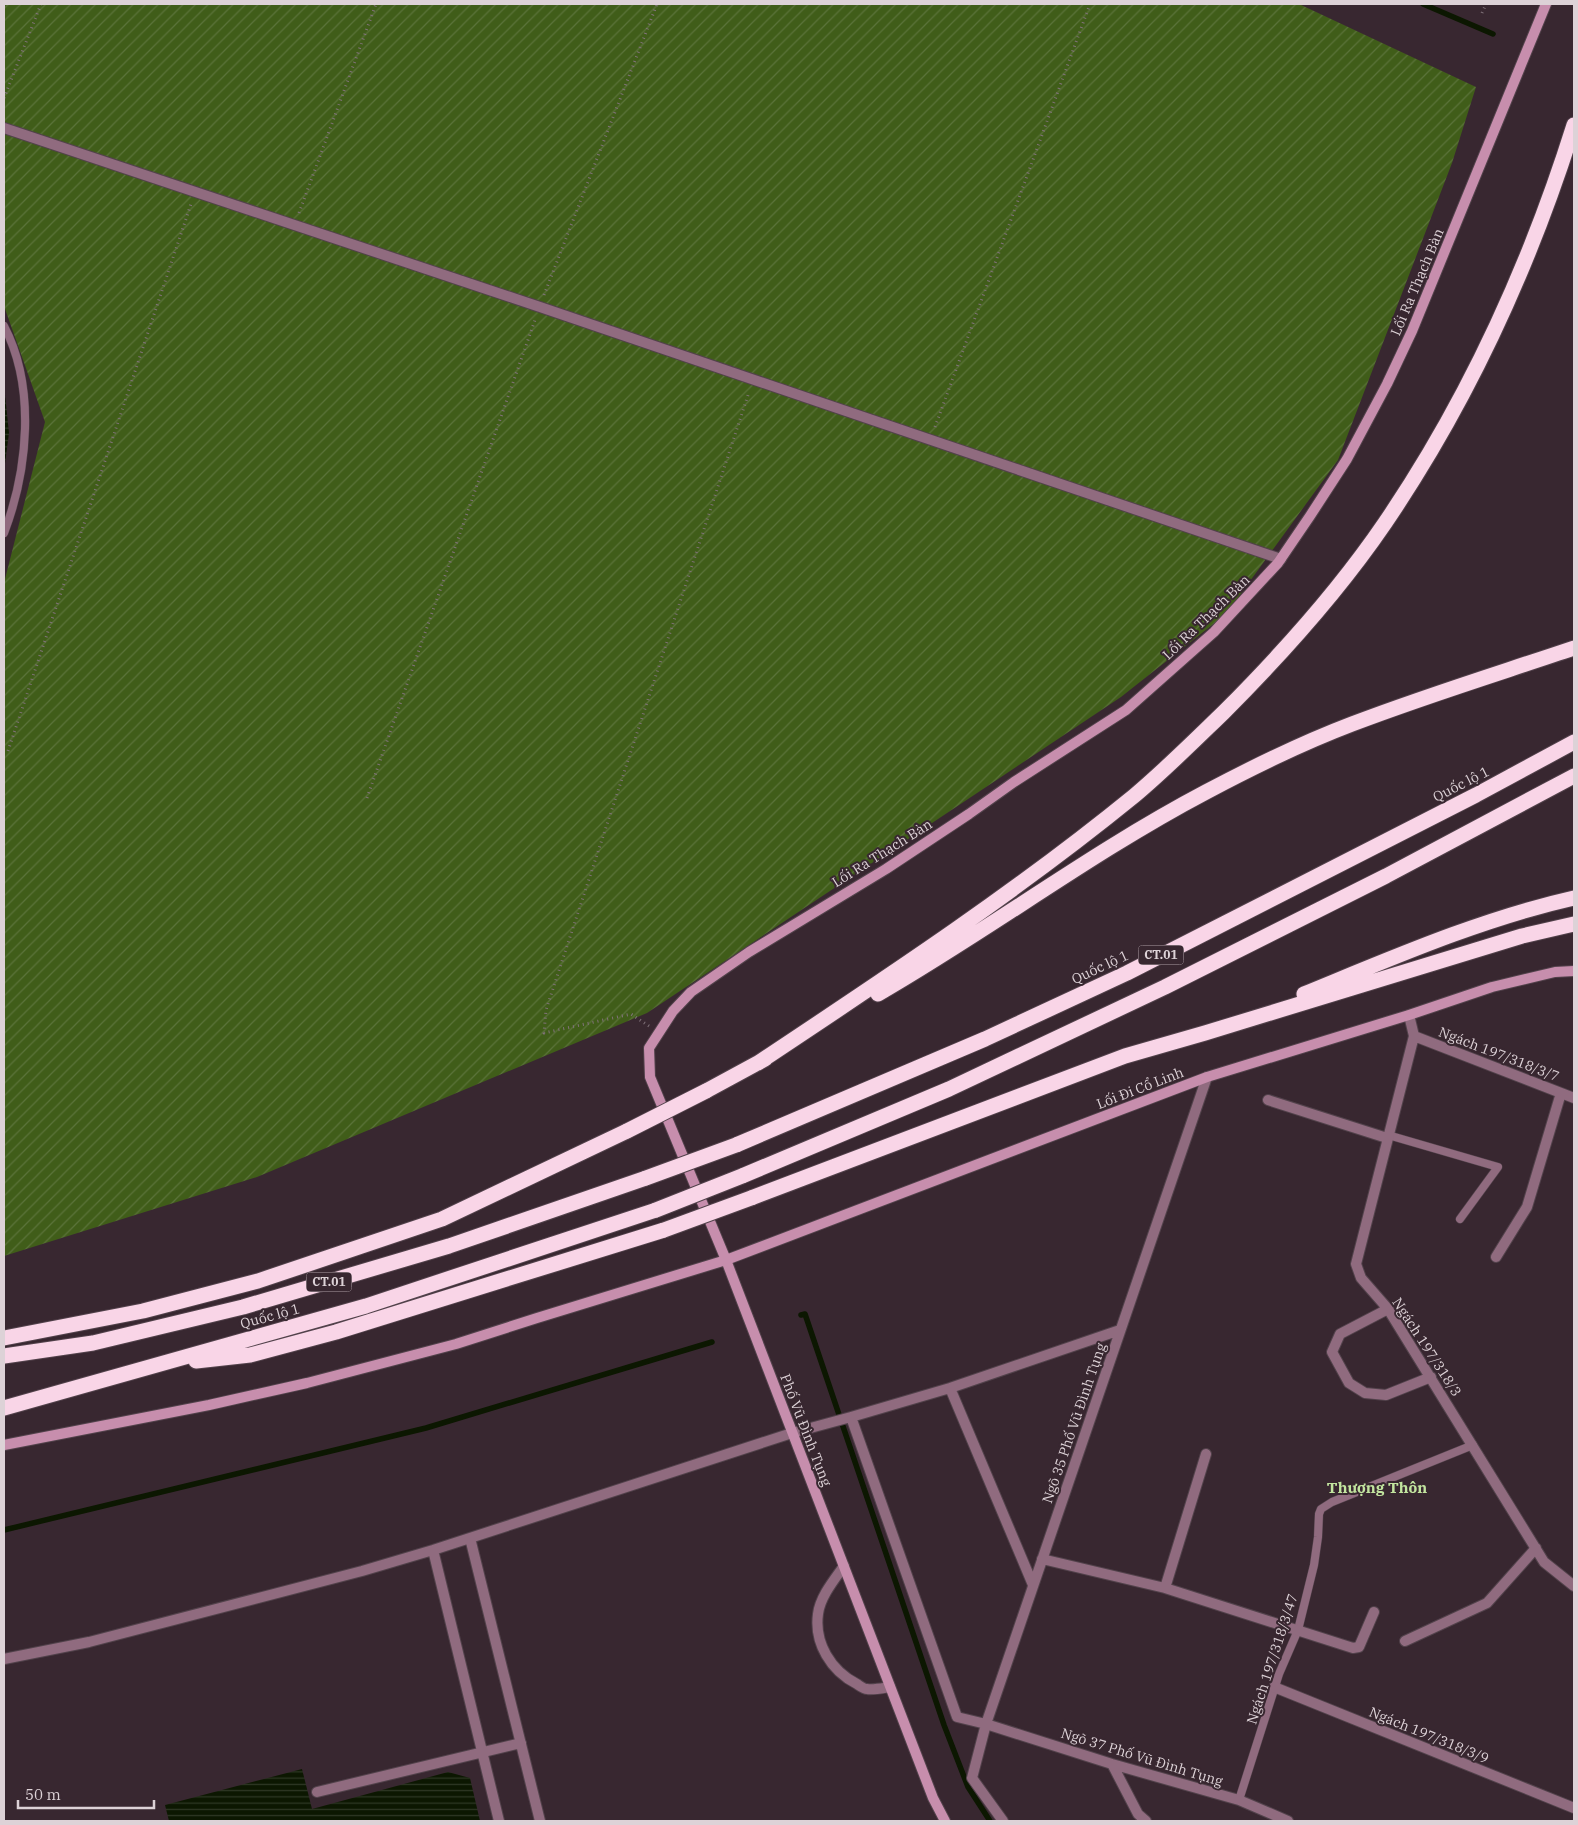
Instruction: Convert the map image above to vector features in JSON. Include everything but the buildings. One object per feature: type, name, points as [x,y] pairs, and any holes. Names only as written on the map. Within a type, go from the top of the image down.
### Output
[{"type":"highway","points":[[758,1063],[931,948],[1032,874],[1134,795],[1191,745],[1262,674],[1302,630],[1336,589],[1384,525],[1415,477],[1464,392],[1525,260],[1574,125]]},
{"type":"highway","points":[[4,1338],[143,1311],[258,1280],[442,1219],[627,1131],[758,1063],[914,974],[1029,899],[1204,793],[1350,725],[1574,648]]},
{"type":"highway","name":"Quốc lộ 1","points":[[4,1356],[93,1344],[243,1307],[449,1246],[736,1145],[984,1039],[1127,973],[1476,795],[1574,742]]},
{"type":"highway","name":"Quốc lộ 1","points":[[4,1408],[366,1306],[656,1210],[742,1176],[949,1089],[1166,987],[1386,876],[1574,776]]},
{"type":"highway","points":[[1205,1033],[1467,930],[1542,906],[1574,898]]},
{"type":"highway","points":[[153,1365],[250,1355],[381,1318],[664,1230],[1125,1056],[1522,936],[1574,924]]},
{"type":"main road","name":"Lối Ra Thạch Bàn","points":[[649,1048],[673,1011],[691,992],[749,952],[886,869],[1014,782],[1126,710],[1214,632],[1281,559],[1347,459],[1391,375],[1412,331],[1546,4]]},
{"type":"main road","name":"Lối Đi Cổ Linh","points":[[4,1445],[209,1405],[307,1383],[456,1344],[726,1260],[1206,1078],[1410,1019],[1492,987],[1555,972],[1574,971]]},
{"type":"main road","name":"Phố Vũ Đình Tụng","points":[[649,1048],[650,1076],[726,1260],[933,1798],[945,1821]]},
{"type":"street","points":[[4,128],[540,307],[1281,559]]},
{"type":"street","points":[[1410,1019],[1414,1036]]},
{"type":"street","name":"Ngách 197/318/3/7","points":[[1414,1036],[1574,1098]]},
{"type":"street","name":"Ngách 197/318/3","points":[[1414,1036],[1356,1264],[1361,1278],[1388,1309],[1544,1562],[1573,1583]]},
{"type":"street","name":"Ngõ 35 Phố Vũ Đình Tụng","points":[[1003,1821],[972,1778],[986,1724],[1206,1078]]},
{"type":"street","points":[[1496,1258],[1527,1207],[1561,1093]]},
{"type":"street","points":[[1268,1100],[1388,1136]]},
{"type":"street","points":[[1388,1309],[1340,1334],[1332,1352],[1349,1383],[1365,1393],[1386,1395],[1430,1377]]},
{"type":"street","points":[[4,1659],[99,1640],[362,1571],[433,1550],[792,1433],[950,1388],[1120,1330]]},
{"type":"street","points":[[950,1388],[1033,1585]]},
{"type":"street","name":"Ngõ 37 Phố Vũ Đình Tụng","points":[[851,1417],[957,1717],[1239,1800],[1288,1821]]},
{"type":"street","points":[[1165,1588],[1206,1454]]},
{"type":"street","points":[[470,1538],[540,1821]]},
{"type":"street","points":[[1405,1641],[1487,1603],[1536,1548]]},
{"type":"street","points":[[433,1550],[499,1821]]},
{"type":"street","points":[[1042,1559],[1165,1588],[1349,1647],[1358,1647],[1374,1612]]},
{"type":"street","points":[[844,1566],[828,1590],[818,1612],[818,1630],[824,1652],[833,1665],[846,1678],[867,1689],[890,1687]]},
{"type":"street","name":"Ngách 197/318/3/9","points":[[1274,1687],[1574,1808]]},
{"type":"street","points":[[318,1792],[521,1743]]},
{"type":"street","points":[[1112,1764],[1138,1814],[1146,1821]]},
{"type":"lane","points":[[4,326],[13,343],[26,402],[23,462],[4,533]]},
{"type":"lane","points":[[1388,1136],[1498,1167],[1460,1219]]},
{"type":"lane","name":"Ngách 197/318/3/47","points":[[1239,1800],[1274,1687],[1298,1630],[1314,1565],[1321,1509],[1332,1502],[1473,1445]]},
{"type":"path","points":[[4,98],[40,4]]},
{"type":"path","points":[[294,225],[376,4]]},
{"type":"path","points":[[367,798],[540,307],[657,4]]},
{"type":"path","points":[[931,440],[1090,4]]},
{"type":"path","points":[[1482,13],[1486,4]]},
{"type":"path","points":[[8,751],[196,192]]},
{"type":"path","points":[[659,1032],[630,1014],[544,1033],[546,1010],[753,379]]},
{"type":"green space","points":[[4,4],[1299,4],[1476,87],[1452,163],[1338,460],[1226,614],[1121,697],[647,1013],[257,1177],[4,1256],[4,583],[45,422],[4,306]]},
{"type":"shaded area","points":[[4,385],[9,433],[4,471]]},
{"type":"shaded area","points":[[302,1769],[312,1809],[448,1772],[470,1778],[480,1821],[169,1821],[165,1805]]},
{"type":"waterway","points":[[1423,4],[1493,34]]},
{"type":"waterway","points":[[801,1315],[805,1314],[944,1725],[968,1787],[990,1821]]},
{"type":"waterway","points":[[4,1530],[426,1428],[712,1342]]},
{"type":"district","name":"Thượng Thôn","points":[[1377,1488]]}]
